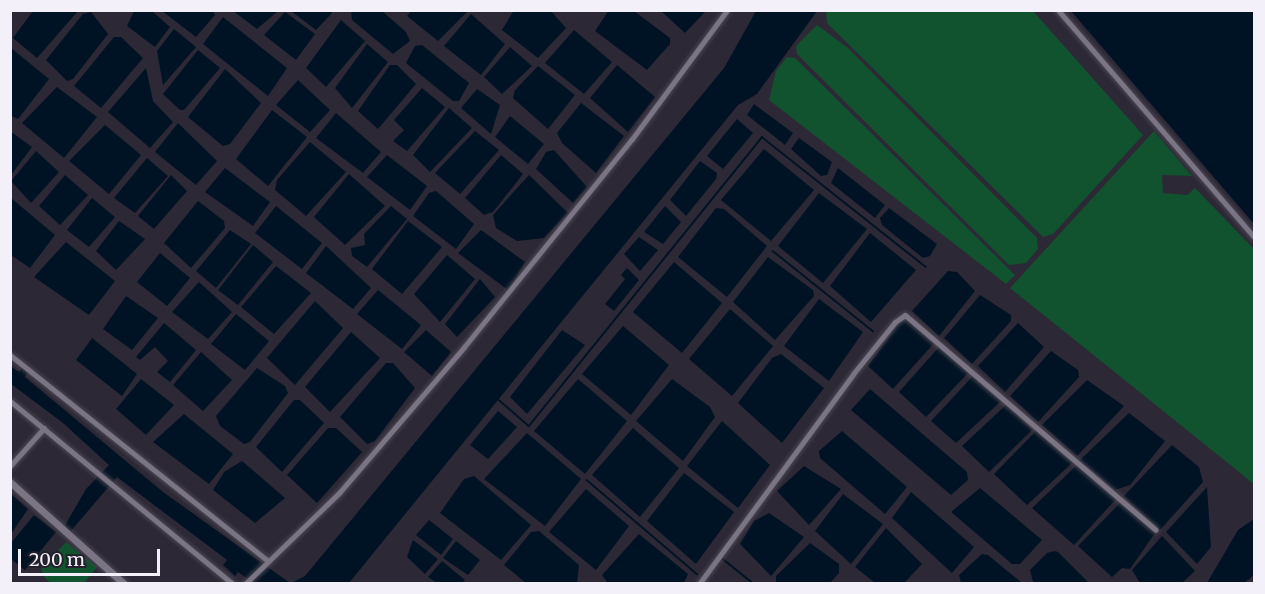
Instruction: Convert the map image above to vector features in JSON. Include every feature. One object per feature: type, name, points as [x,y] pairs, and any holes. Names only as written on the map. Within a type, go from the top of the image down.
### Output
[{"type":"street","points":[[245,584],[267,560],[339,493],[464,347],[632,139],[727,10]]},
{"type":"street","points":[[1058,10],[1254,237]]},
{"type":"street","points":[[699,584],[853,374],[895,322],[905,315],[1156,530]]},
{"type":"street","points":[[10,355],[267,560]]},
{"type":"street","points":[[10,401],[233,584]]},
{"type":"street","points":[[10,466],[44,428]]},
{"type":"street","points":[[10,482],[124,584]]},
{"type":"green space","points":[[826,10],[1033,11],[1143,135],[1053,234],[1043,237],[827,23]]},
{"type":"green space","points":[[817,25],[848,48],[1037,238],[1038,249],[1026,263],[1009,265],[797,54],[796,46]]},
{"type":"green space","points":[[787,57],[795,58],[1015,275],[1006,284],[769,100],[776,71]]},
{"type":"green space","points":[[1154,131],[1192,176],[1162,175],[1163,193],[1187,195],[1195,188],[1254,249],[1254,484],[1010,288]]},
{"type":"green space","points":[[66,542],[97,567],[84,583],[51,583],[45,578],[41,569]]},
{"type":"water","points":[[351,10],[382,11],[406,32],[410,41],[393,54],[352,20]]},
{"type":"water","points":[[467,10],[467,12],[438,41],[407,16],[411,11]]},
{"type":"water","points":[[514,10],[551,11],[566,28],[538,58],[502,30]]},
{"type":"water","points":[[609,10],[634,11],[670,38],[670,44],[647,70],[595,31]]},
{"type":"water","points":[[662,10],[706,11],[685,33]]},
{"type":"water","points":[[33,11],[78,11],[37,58],[13,38]]},
{"type":"water","points":[[134,11],[152,11],[170,27],[155,47],[127,26]]},
{"type":"water","points":[[162,11],[213,11],[215,15],[196,37]]},
{"type":"water","points":[[233,11],[278,11],[257,29]]},
{"type":"water","points":[[291,11],[331,11],[332,13],[316,30]]},
{"type":"water","points":[[756,11],[817,11],[757,94],[738,105],[349,583],[291,583],[305,576],[724,68]]},
{"type":"water","points":[[1071,11],[1254,11],[1254,224]]},
{"type":"water","points":[[91,12],[108,34],[73,79],[67,81],[46,60],[83,14]]},
{"type":"water","points":[[285,12],[315,34],[296,60],[264,35]]},
{"type":"water","points":[[471,14],[505,44],[481,75],[444,46]]},
{"type":"water","points":[[223,17],[287,68],[268,96],[203,44]]},
{"type":"water","points":[[341,20],[365,41],[326,87],[306,68]]},
{"type":"water","points":[[174,29],[196,47],[163,85],[157,51]]},
{"type":"water","points":[[574,30],[612,62],[584,94],[545,63]]},
{"type":"water","points":[[114,37],[121,37],[143,58],[101,108],[74,86]]},
{"type":"water","points":[[367,44],[388,62],[352,108],[335,88]]},
{"type":"water","points":[[422,45],[469,83],[459,101],[453,101],[406,63],[415,46]]},
{"type":"water","points":[[510,47],[532,66],[502,94],[484,77]]},
{"type":"water","points":[[11,48],[49,79],[18,119],[11,116]]},
{"type":"water","points":[[198,50],[220,68],[184,110],[180,110],[163,94]]},
{"type":"water","points":[[390,65],[397,65],[416,84],[378,129],[358,111]]},
{"type":"water","points":[[617,65],[655,97],[628,132],[590,98]]},
{"type":"water","points":[[538,66],[575,95],[548,129],[513,98],[515,90]]},
{"type":"water","points":[[146,68],[153,101],[173,122],[150,148],[108,112]]},
{"type":"water","points":[[225,69],[261,103],[230,144],[223,146],[188,117]]},
{"type":"water","points":[[298,80],[330,110],[310,132],[276,105]]},
{"type":"water","points":[[57,87],[97,117],[64,158],[22,123]]},
{"type":"water","points":[[422,88],[445,107],[407,151],[393,141],[404,130],[394,120]]},
{"type":"water","points":[[477,89],[500,105],[491,134],[461,108]]},
{"type":"water","points":[[581,103],[624,136],[596,173],[562,143],[557,133]]},
{"type":"water","points":[[754,104],[793,133],[785,145],[747,115]]},
{"type":"water","points":[[449,108],[472,128],[430,172],[413,155]]},
{"type":"water","points":[[272,110],[307,137],[268,186],[236,159]]},
{"type":"water","points":[[336,113],[381,152],[363,173],[316,138]]},
{"type":"water","points":[[510,116],[544,144],[528,164],[495,137]]},
{"type":"water","points":[[737,119],[753,133],[723,169],[707,156]]},
{"type":"water","points":[[178,123],[217,161],[196,185],[155,152]]},
{"type":"water","points":[[105,125],[141,155],[109,194],[69,161]]},
{"type":"water","points":[[10,131],[32,147],[11,175],[10,175]]},
{"type":"water","points":[[475,131],[499,150],[460,194],[435,173]]},
{"type":"water","points":[[799,138],[832,162],[827,175],[821,176],[791,149]]},
{"type":"water","points":[[310,142],[346,172],[306,216],[275,190],[277,180]]},
{"type":"water","points":[[764,149],[814,190],[771,241],[721,200]]},
{"type":"water","points":[[554,150],[587,187],[573,203],[536,169],[546,152]]},
{"type":"water","points":[[36,151],[59,172],[31,203],[11,181]]},
{"type":"water","points":[[387,155],[427,186],[410,210],[367,177]]},
{"type":"water","points":[[501,155],[523,174],[493,212],[484,215],[465,198]]},
{"type":"water","points":[[147,158],[168,176],[135,213],[114,198]]},
{"type":"water","points":[[700,161],[717,173],[716,179],[686,216],[670,200]]},
{"type":"water","points":[[225,168],[270,202],[253,226],[205,192]]},
{"type":"water","points":[[838,168],[885,205],[875,218],[831,183]]},
{"type":"water","points":[[349,174],[385,206],[345,245],[314,217]]},
{"type":"water","points":[[65,175],[88,195],[60,225],[39,206]]},
{"type":"water","points":[[171,175],[187,191],[154,229],[138,216]]},
{"type":"water","points":[[529,175],[568,213],[544,238],[517,241],[496,228],[493,215]]},
{"type":"water","points":[[436,191],[474,224],[456,249],[413,216],[429,193]]},
{"type":"water","points":[[819,193],[867,229],[823,283],[778,246]]},
{"type":"water","points":[[11,198],[55,235],[30,268],[11,255]]},
{"type":"water","points":[[92,198],[115,217],[89,247],[67,230]]},
{"type":"water","points":[[198,201],[224,221],[225,228],[191,268],[164,243]]},
{"type":"water","points":[[276,206],[322,243],[302,269],[255,233]]},
{"type":"water","points":[[391,206],[407,219],[367,267],[352,256],[351,248],[365,245],[364,234]]},
{"type":"water","points":[[665,206],[681,222],[663,244],[644,232]]},
{"type":"water","points":[[716,208],[724,209],[767,246],[727,297],[678,257]]},
{"type":"water","points":[[889,208],[937,244],[930,256],[923,258],[882,225],[880,218]]},
{"type":"water","points":[[119,221],[145,239],[116,270],[96,251]]},
{"type":"water","points":[[408,221],[442,247],[402,294],[372,269]]},
{"type":"water","points":[[230,230],[251,244],[216,288],[196,271]]},
{"type":"water","points":[[481,230],[525,262],[508,290],[458,253]]},
{"type":"water","points":[[870,233],[916,270],[871,322],[830,286]]},
{"type":"water","points":[[639,237],[658,250],[640,271],[624,254]]},
{"type":"water","points":[[66,242],[115,281],[89,315],[34,277]]},
{"type":"water","points":[[253,245],[273,262],[238,305],[218,290]]},
{"type":"water","points":[[326,246],[371,288],[353,309],[306,273]]},
{"type":"water","points":[[160,253],[190,278],[167,306],[137,282]]},
{"type":"water","points":[[447,255],[475,279],[440,322],[414,294]]},
{"type":"water","points":[[768,257],[813,290],[814,296],[775,340],[733,302]]},
{"type":"water","points":[[674,262],[722,303],[682,353],[633,312]]},
{"type":"water","points":[[276,266],[311,293],[274,334],[241,307]]},
{"type":"water","points":[[627,268],[639,280],[614,311],[605,304],[625,279],[621,275]]},
{"type":"water","points":[[948,271],[957,272],[975,291],[939,336],[912,311]]},
{"type":"water","points":[[480,279],[495,297],[457,337],[445,324]]},
{"type":"water","points":[[199,282],[232,312],[208,339],[172,312]]},
{"type":"water","points":[[378,290],[421,325],[402,349],[357,314]]},
{"type":"water","points":[[980,295],[1011,315],[1011,321],[972,364],[944,338]]},
{"type":"water","points":[[126,296],[158,318],[132,350],[103,329]]},
{"type":"water","points":[[819,299],[863,332],[829,381],[784,346]]},
{"type":"water","points":[[315,301],[343,328],[295,385],[267,358]]},
{"type":"water","points":[[730,309],[773,346],[732,396],[689,359]]},
{"type":"water","points":[[236,314],[269,341],[245,370],[211,344]]},
{"type":"water","points":[[907,319],[936,341],[893,389],[868,366],[900,322]]},
{"type":"water","points":[[164,323],[196,350],[170,382],[157,372],[168,361],[155,347],[140,360],[136,357]]},
{"type":"water","points":[[1018,323],[1044,347],[1005,392],[978,366]]},
{"type":"water","points":[[623,326],[669,365],[631,415],[582,374]]},
{"type":"water","points":[[426,330],[451,352],[432,376],[404,352]]},
{"type":"water","points":[[562,330],[585,345],[527,414],[510,397]]},
{"type":"water","points":[[351,332],[380,358],[330,412],[305,387]]},
{"type":"water","points":[[92,338],[137,374],[122,396],[76,360]]},
{"type":"water","points":[[939,347],[968,373],[926,417],[899,392]]},
{"type":"water","points":[[1051,351],[1078,370],[1079,377],[1038,422],[1010,396]]},
{"type":"water","points":[[201,352],[232,380],[203,411],[173,385]]},
{"type":"water","points":[[781,354],[824,388],[782,443],[738,403],[772,358]]},
{"type":"water","points":[[386,363],[393,363],[415,388],[375,441],[367,444],[340,417]]},
{"type":"water","points":[[10,366],[19,372],[23,367],[28,371],[25,377],[163,492],[290,583],[253,583],[238,572],[235,576],[223,565],[227,560],[117,477],[70,532],[64,527],[86,489],[109,465],[63,423],[11,384]]},
{"type":"water","points":[[257,368],[285,386],[288,393],[250,442],[244,444],[220,426],[216,416]]},
{"type":"water","points":[[973,376],[1001,401],[956,443],[931,421]]},
{"type":"water","points":[[141,379],[174,405],[146,435],[116,409]]},
{"type":"water","points":[[578,379],[627,421],[585,474],[534,431]]},
{"type":"water","points":[[672,379],[710,407],[715,417],[683,461],[636,421]]},
{"type":"water","points":[[1087,380],[1124,406],[1077,456],[1042,425]]},
{"type":"water","points":[[870,389],[967,472],[968,480],[951,495],[851,410]]},
{"type":"water","points":[[294,400],[300,400],[324,423],[282,472],[256,447]]},
{"type":"water","points":[[1006,405],[1032,430],[989,472],[962,446]]},
{"type":"water","points":[[498,411],[517,427],[488,459],[470,445]]},
{"type":"water","points":[[1129,413],[1165,441],[1130,485],[1115,490],[1080,460]]},
{"type":"water","points":[[184,414],[233,454],[209,484],[153,442]]},
{"type":"water","points":[[722,421],[770,465],[738,508],[687,466]]},
{"type":"water","points":[[328,428],[336,428],[362,452],[317,503],[287,475]]},
{"type":"water","points":[[633,428],[679,468],[640,517],[592,475]]},
{"type":"water","points":[[842,431],[907,487],[885,514],[820,458],[819,451]]},
{"type":"water","points":[[1036,431],[1072,463],[1027,505],[994,474]]},
{"type":"water","points":[[527,433],[581,479],[545,526],[484,479]]},
{"type":"water","points":[[1172,445],[1199,467],[1203,482],[1160,530],[1124,496]]},
{"type":"water","points":[[242,461],[285,498],[255,523],[213,490],[224,472]]},
{"type":"water","points":[[1077,465],[1116,499],[1074,545],[1032,508]]},
{"type":"water","points":[[804,466],[841,489],[809,525],[777,491]]},
{"type":"water","points":[[684,473],[734,512],[696,564],[647,521]]},
{"type":"water","points":[[474,476],[531,525],[501,560],[440,513],[464,479]]},
{"type":"water","points":[[1207,487],[1211,547],[1197,564],[1166,532]]},
{"type":"water","points":[[980,488],[1042,540],[1020,564],[1012,564],[951,512]]},
{"type":"water","points":[[586,489],[629,526],[596,570],[549,532]]},
{"type":"water","points":[[911,492],[974,547],[952,573],[892,518]]},
{"type":"water","points":[[11,494],[28,509],[11,534]]},
{"type":"water","points":[[843,494],[883,524],[851,564],[815,531]]},
{"type":"water","points":[[1120,503],[1155,533],[1130,569],[1122,568],[1112,577],[1078,546]]},
{"type":"water","points":[[769,513],[804,537],[771,576],[740,544],[754,521]]},
{"type":"water","points":[[34,515],[56,532],[25,570],[11,559],[11,543]]},
{"type":"water","points":[[1254,519],[1254,575],[1244,583],[1207,583],[1238,530]]},
{"type":"water","points":[[429,520],[453,539],[441,555],[416,535]]},
{"type":"water","points":[[886,528],[922,564],[904,583],[875,583],[855,567]]},
{"type":"water","points":[[539,531],[579,565],[577,583],[526,583],[504,565],[531,532]]},
{"type":"water","points":[[639,534],[688,574],[684,583],[607,582],[602,575]]},
{"type":"water","points":[[1162,536],[1195,571],[1182,583],[1140,583],[1132,570]]},
{"type":"water","points":[[413,540],[438,559],[425,574],[407,557]]},
{"type":"water","points":[[456,541],[480,560],[468,575],[443,558]]},
{"type":"water","points":[[810,543],[839,564],[839,573],[830,583],[776,583],[776,576]]},
{"type":"water","points":[[1055,551],[1089,583],[1033,582],[1030,570],[1047,553]]},
{"type":"water","points":[[982,554],[988,555],[1022,583],[961,583],[959,575]]},
{"type":"water","points":[[442,561],[465,580],[462,583],[437,583],[428,577]]},
{"type":"waterway","points":[[498,399],[529,426],[762,137],[926,267]]},
{"type":"waterway","points":[[773,251],[873,331]]},
{"type":"waterway","points":[[587,480],[697,574]]},
{"type":"waterway","points":[[722,558],[754,584]]}]
